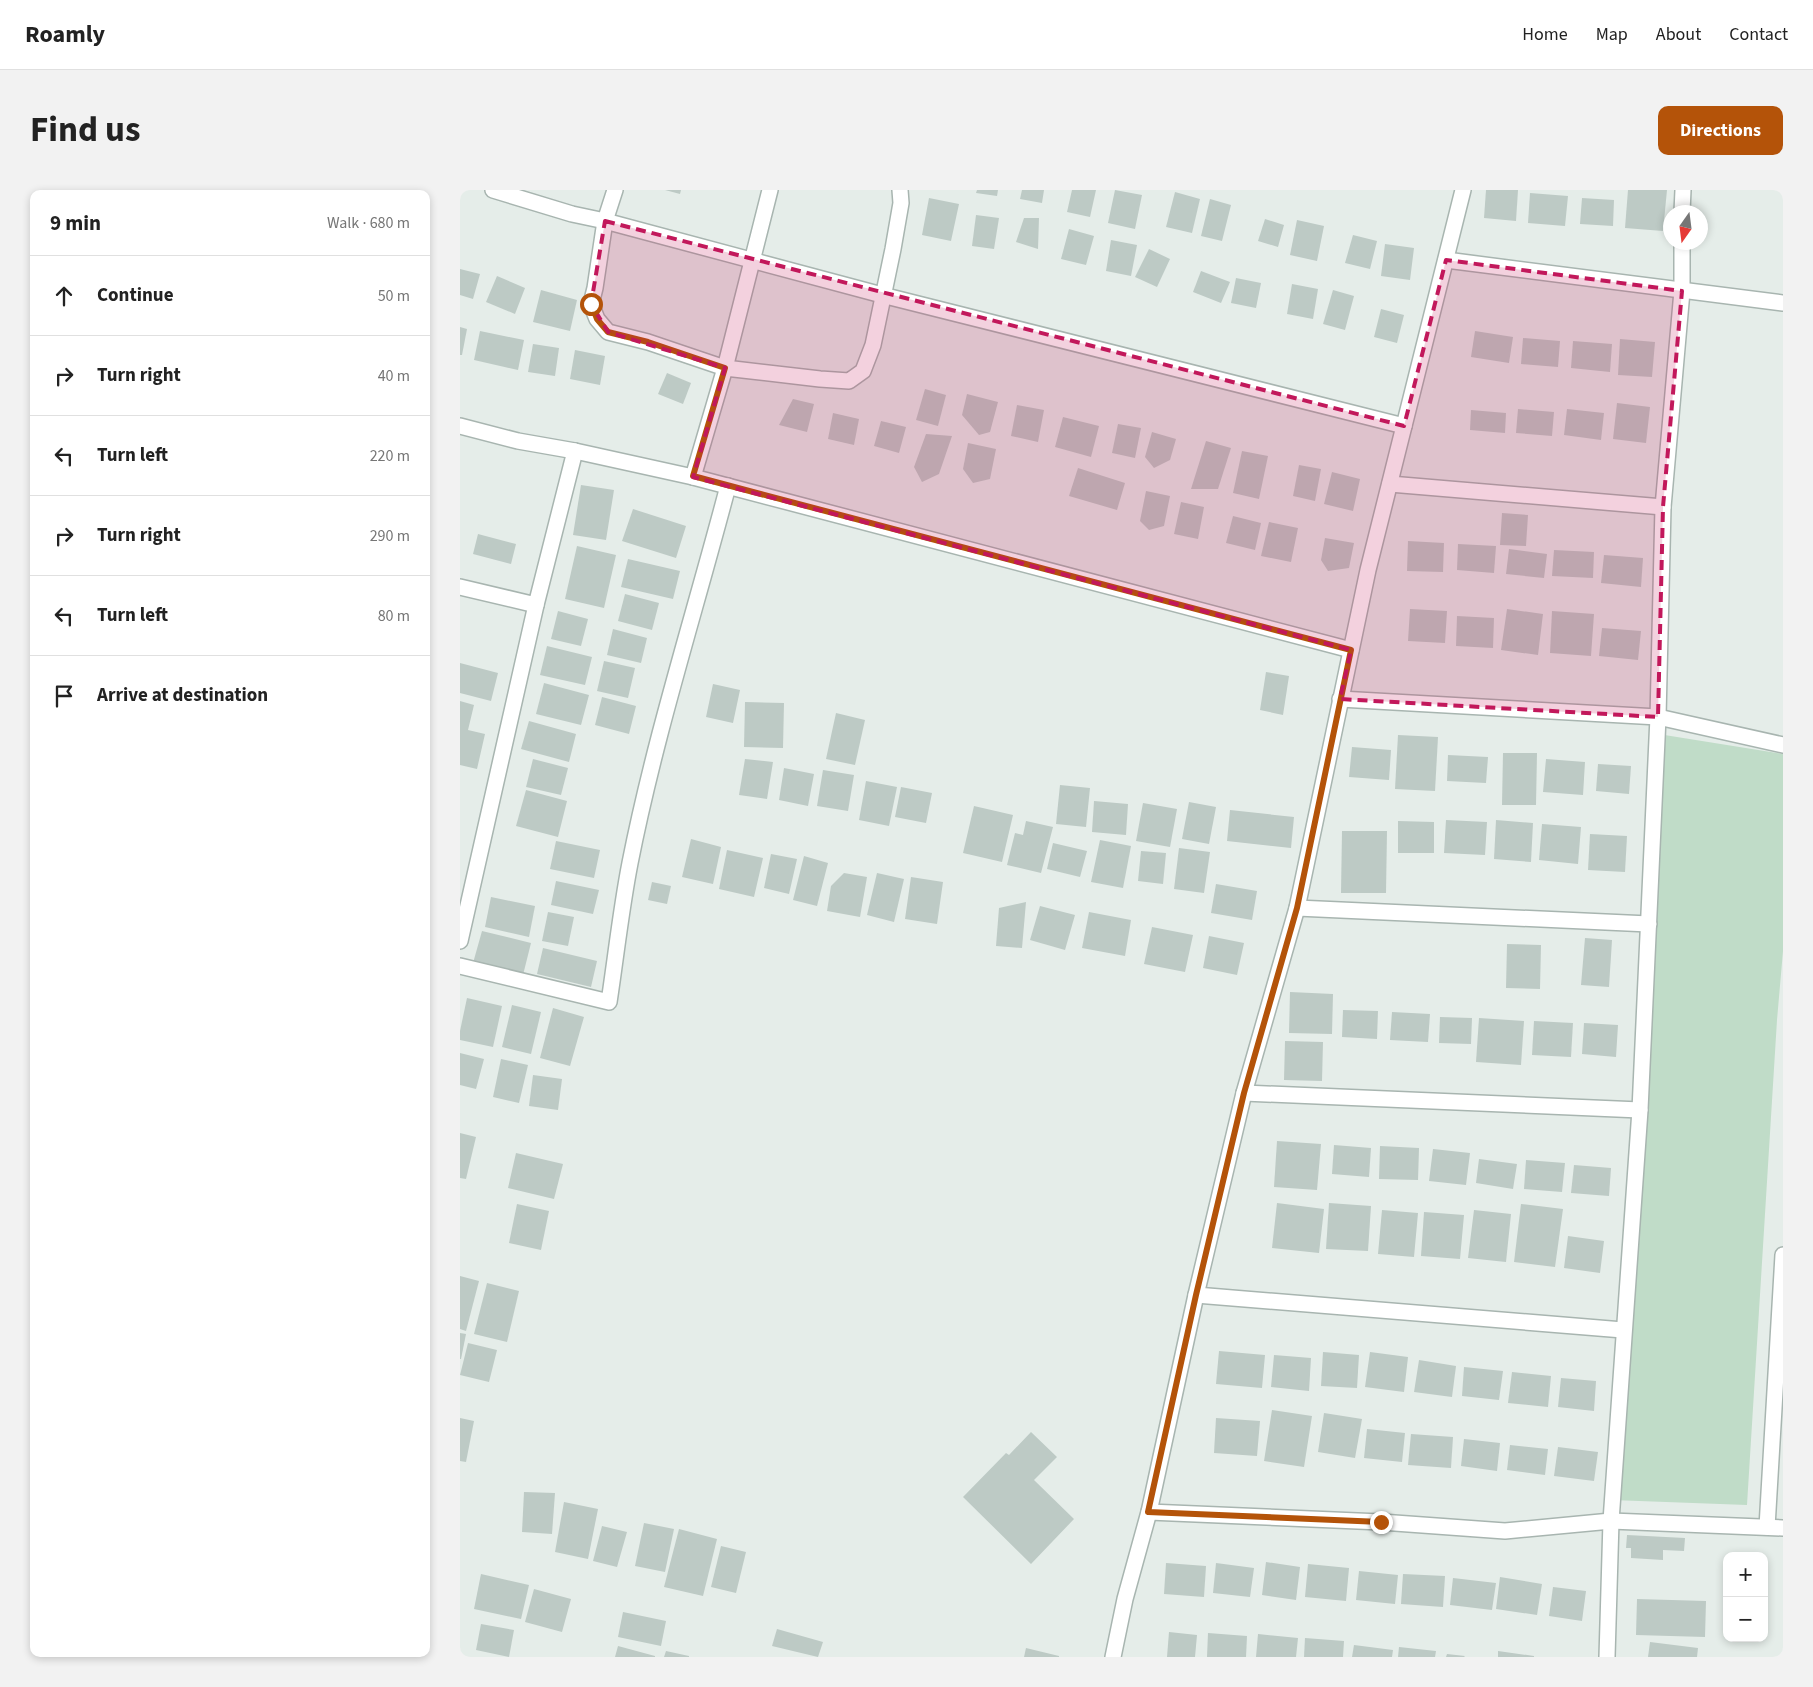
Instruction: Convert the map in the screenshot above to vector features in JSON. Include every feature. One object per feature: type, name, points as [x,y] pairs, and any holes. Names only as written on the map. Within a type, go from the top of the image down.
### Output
[{"type":"street","points":[[493,190],[572,214],[1404,426]]},
{"type":"street","points":[[615,190],[605,221],[596,288],[591,304],[597,319],[608,332],[648,342],[725,368],[820,380],[849,381],[863,371],[873,345],[882,294],[893,249],[901,203],[900,190]]},
{"type":"street","points":[[693,476],[725,368],[770,190]]},
{"type":"street","points":[[1113,1657],[1244,1093],[1297,908],[1368,570],[1463,190]]},
{"type":"street","points":[[1682,190],[1682,205]]},
{"type":"street","points":[[1607,1657],[1611,1521],[1640,1110],[1658,717],[1663,508],[1682,291],[1682,250]]},
{"type":"street","points":[[1446,260],[1783,303]]},
{"type":"street","points":[[460,426],[518,441],[693,476],[1351,650]]},
{"type":"street","points":[[460,941],[536,605],[574,451]]},
{"type":"street","points":[[1390,484],[1663,508]]},
{"type":"street","points":[[460,966],[609,1002],[630,864],[658,741],[728,486]]},
{"type":"street","points":[[460,587],[536,605]]},
{"type":"street","points":[[1340,699],[1658,717],[1783,746]]},
{"type":"street","points":[[1297,908],[1649,924]]},
{"type":"street","points":[[1244,1093],[1640,1110]]},
{"type":"street","points":[[1767,1527],[1783,1256]]},
{"type":"street","points":[[1196,1295],[1623,1330]]},
{"type":"street","points":[[1148,1512],[1381,1522],[1505,1531],[1611,1521],[1783,1528]]},
{"type":"highlighted area","points":[[605,221],[1404,426],[1446,260],[1682,291],[1663,507],[1658,717],[1340,699],[1351,650],[693,477],[725,368],[608,332],[591,304]]},
{"type":"green space","points":[[1652,733],[1783,754],[1783,951],[1777,1020],[1747,1505],[1612,1500]]},
{"type":"building","points":[[665,190],[681,190],[680,194]]},
{"type":"building","points":[[977,190],[998,190],[997,196],[976,193]]},
{"type":"building","points":[[1022,190],[1044,190],[1042,203],[1020,199]]},
{"type":"building","points":[[1072,190],[1096,190],[1090,217],[1067,212]]},
{"type":"building","points":[[1115,190],[1142,195],[1135,229],[1108,223]]},
{"type":"building","points":[[1486,190],[1518,190],[1516,221],[1484,218]]},
{"type":"building","points":[[1628,190],[1667,190],[1666,205],[1663,205],[1663,231],[1625,228]]},
{"type":"building","points":[[1175,192],[1200,199],[1192,233],[1166,227]]},
{"type":"building","points":[[1530,193],[1568,196],[1565,226],[1528,223]]},
{"type":"building","points":[[929,198],[959,204],[951,241],[922,235]]},
{"type":"building","points":[[1582,198],[1614,200],[1613,226],[1580,224]]},
{"type":"building","points":[[1210,199],[1231,205],[1222,241],[1201,236]]},
{"type":"building","points":[[976,215],[999,218],[994,249],[972,246]]},
{"type":"building","points":[[1024,218],[1039,218],[1038,249],[1016,242]]},
{"type":"building","points":[[1265,219],[1284,225],[1278,247],[1258,241]]},
{"type":"building","points":[[1297,220],[1324,226],[1317,261],[1290,255]]},
{"type":"building","points":[[1069,229],[1094,236],[1086,265],[1061,259]]},
{"type":"building","points":[[1353,235],[1377,241],[1370,269],[1345,263]]},
{"type":"building","points":[[1111,240],[1137,245],[1131,276],[1106,271]]},
{"type":"building","points":[[1385,244],[1414,248],[1410,280],[1381,276]]},
{"type":"building","points":[[1149,249],[1170,259],[1157,287],[1135,277]]},
{"type":"building","points":[[460,269],[480,274],[473,299],[460,295]]},
{"type":"building","points":[[1201,271],[1230,282],[1221,303],[1193,292]]},
{"type":"building","points":[[497,276],[525,288],[515,314],[486,302]]},
{"type":"building","points":[[1236,278],[1261,283],[1256,308],[1231,303]]},
{"type":"building","points":[[1292,284],[1318,289],[1313,319],[1287,314]]},
{"type":"building","points":[[541,290],[577,300],[570,331],[533,322]]},
{"type":"building","points":[[1333,290],[1354,296],[1345,330],[1323,324]]},
{"type":"building","points":[[1381,309],[1404,315],[1397,343],[1374,337]]},
{"type":"building","points":[[460,327],[467,329],[462,355],[460,355]]},
{"type":"building","points":[[480,331],[524,340],[518,370],[474,360]]},
{"type":"building","points":[[1475,331],[1513,337],[1509,363],[1471,357]]},
{"type":"building","points":[[1523,338],[1560,341],[1558,367],[1521,364]]},
{"type":"building","points":[[1620,339],[1655,342],[1652,377],[1618,375]]},
{"type":"building","points":[[1573,341],[1612,344],[1610,372],[1571,368]]},
{"type":"building","points":[[533,344],[559,348],[555,376],[528,372]]},
{"type":"building","points":[[575,350],[605,356],[600,385],[570,379]]},
{"type":"building","points":[[667,373],[691,383],[683,404],[658,394]]},
{"type":"building","points":[[925,389],[946,395],[938,426],[916,420]]},
{"type":"building","points":[[967,394],[998,402],[990,432],[979,435],[962,415]]},
{"type":"building","points":[[793,399],[814,404],[807,432],[779,425]]},
{"type":"building","points":[[1617,403],[1650,407],[1646,443],[1613,439]]},
{"type":"building","points":[[1017,405],[1044,410],[1038,442],[1011,436]]},
{"type":"building","points":[[1518,409],[1554,412],[1552,436],[1516,433]]},
{"type":"building","points":[[1567,409],[1604,413],[1601,440],[1564,435]]},
{"type":"building","points":[[1471,410],[1506,413],[1505,433],[1470,430]]},
{"type":"building","points":[[833,413],[859,419],[854,445],[828,439]]},
{"type":"building","points":[[1063,417],[1099,426],[1091,457],[1055,447]]},
{"type":"building","points":[[881,421],[906,427],[899,453],[874,446]]},
{"type":"building","points":[[1118,424],[1141,428],[1135,458],[1112,453]]},
{"type":"building","points":[[1152,432],[1176,439],[1170,460],[1154,468],[1145,457]]},
{"type":"building","points":[[926,434],[952,436],[939,474],[922,482],[914,467]]},
{"type":"building","points":[[1206,441],[1231,448],[1218,489],[1191,489]]},
{"type":"building","points":[[968,443],[996,449],[990,479],[973,483],[963,469]]},
{"type":"building","points":[[1242,451],[1268,456],[1259,499],[1233,493]]},
{"type":"building","points":[[1299,465],[1321,469],[1315,501],[1293,496]]},
{"type":"building","points":[[1078,468],[1125,483],[1117,510],[1069,496]]},
{"type":"building","points":[[1332,472],[1360,479],[1353,511],[1324,504]]},
{"type":"building","points":[[581,485],[614,490],[606,540],[573,535]]},
{"type":"building","points":[[1146,491],[1170,496],[1164,526],[1149,530],[1140,521]]},
{"type":"building","points":[[1181,502],[1204,507],[1198,539],[1174,534]]},
{"type":"building","points":[[633,509],[686,526],[676,558],[622,541]]},
{"type":"building","points":[[1502,513],[1528,515],[1526,546],[1500,545]]},
{"type":"building","points":[[1233,516],[1261,523],[1255,550],[1226,543]]},
{"type":"building","points":[[1269,522],[1298,528],[1291,562],[1261,556]]},
{"type":"building","points":[[478,534],[516,544],[511,564],[473,554]]},
{"type":"building","points":[[1325,538],[1354,543],[1349,568],[1328,571],[1321,560]]},
{"type":"building","points":[[1408,541],[1444,543],[1443,572],[1407,571]]},
{"type":"building","points":[[1458,544],[1496,546],[1494,573],[1457,570]]},
{"type":"building","points":[[577,546],[616,555],[604,608],[565,599]]},
{"type":"building","points":[[1509,549],[1547,554],[1544,578],[1506,574]]},
{"type":"building","points":[[1554,550],[1594,552],[1593,578],[1552,576]]},
{"type":"building","points":[[1604,555],[1643,558],[1641,587],[1601,583]]},
{"type":"building","points":[[628,559],[680,571],[673,599],[621,587]]},
{"type":"building","points":[[625,594],[659,603],[652,630],[618,621]]},
{"type":"building","points":[[1410,609],[1447,611],[1445,643],[1408,641]]},
{"type":"building","points":[[1507,609],[1543,614],[1538,655],[1501,650]]},
{"type":"building","points":[[558,611],[588,619],[581,646],[551,639]]},
{"type":"building","points":[[1552,611],[1594,614],[1591,656],[1550,653]]},
{"type":"building","points":[[1457,616],[1494,618],[1493,648],[1456,646]]},
{"type":"building","points":[[1602,628],[1641,631],[1638,660],[1599,656]]},
{"type":"building","points":[[613,629],[647,638],[641,663],[607,655]]},
{"type":"building","points":[[547,646],[592,657],[585,685],[540,675]]},
{"type":"building","points":[[604,661],[635,668],[628,698],[597,691]]},
{"type":"building","points":[[460,663],[498,673],[491,701],[460,693]]},
{"type":"building","points":[[1266,672],[1289,676],[1283,715],[1260,710]]},
{"type":"building","points":[[544,683],[589,695],[581,725],[536,714]]},
{"type":"building","points":[[713,684],[740,690],[733,723],[706,717]]},
{"type":"building","points":[[602,697],[636,706],[629,734],[595,725]]},
{"type":"building","points":[[460,701],[474,705],[468,730],[485,734],[477,769],[460,765]]},
{"type":"building","points":[[745,702],[784,703],[783,748],[744,747]]},
{"type":"building","points":[[836,713],[865,720],[855,765],[826,759]]},
{"type":"building","points":[[529,721],[576,734],[569,762],[521,749]]},
{"type":"building","points":[[1398,735],[1438,737],[1435,791],[1395,789]]},
{"type":"building","points":[[1352,747],[1391,750],[1389,780],[1349,777]]},
{"type":"building","points":[[1503,753],[1537,753],[1536,805],[1502,805]]},
{"type":"building","points":[[1448,755],[1488,757],[1486,783],[1447,781]]},
{"type":"building","points":[[533,759],[568,768],[561,795],[526,787]]},
{"type":"building","points":[[745,759],[773,762],[767,799],[739,795]]},
{"type":"building","points":[[1546,759],[1585,762],[1583,795],[1543,792]]},
{"type":"building","points":[[1598,764],[1631,766],[1629,794],[1596,791]]},
{"type":"building","points":[[784,768],[814,774],[808,806],[779,800]]},
{"type":"building","points":[[823,770],[854,775],[848,811],[817,806]]},
{"type":"building","points":[[866,781],[897,787],[889,826],[859,820]]},
{"type":"building","points":[[1060,785],[1090,788],[1086,827],[1056,824]]},
{"type":"building","points":[[901,787],[932,793],[926,823],[895,817]]},
{"type":"building","points":[[526,790],[567,801],[558,837],[516,826]]},
{"type":"building","points":[[1094,801],[1128,804],[1126,835],[1092,832]]},
{"type":"building","points":[[1189,802],[1216,807],[1209,844],[1182,839]]},
{"type":"building","points":[[1143,803],[1177,809],[1170,847],[1136,841]]},
{"type":"building","points":[[974,806],[1013,815],[1002,862],[963,853]]},
{"type":"building","points":[[1230,810],[1294,817],[1291,848],[1227,841]]},
{"type":"building","points":[[1446,820],[1487,822],[1485,855],[1444,853]]},
{"type":"building","points":[[1496,820],[1533,823],[1531,862],[1494,859]]},
{"type":"building","points":[[1026,821],[1053,827],[1041,873],[1007,865],[1015,833],[1023,835]]},
{"type":"building","points":[[1398,821],[1434,822],[1434,853],[1398,853]]},
{"type":"building","points":[[1542,824],[1581,827],[1578,864],[1539,860]]},
{"type":"building","points":[[1342,831],[1387,831],[1386,893],[1341,893]]},
{"type":"building","points":[[1590,834],[1627,836],[1625,872],[1588,870]]},
{"type":"building","points":[[691,839],[721,847],[713,884],[682,877]]},
{"type":"building","points":[[1100,840],[1131,846],[1123,888],[1091,882]]},
{"type":"building","points":[[556,841],[600,850],[594,878],[550,869]]},
{"type":"building","points":[[1053,843],[1087,851],[1080,877],[1047,869]]},
{"type":"building","points":[[1179,848],[1210,852],[1204,893],[1174,889]]},
{"type":"building","points":[[727,850],[763,858],[754,897],[719,889]]},
{"type":"building","points":[[1141,851],[1166,853],[1163,884],[1138,881]]},
{"type":"building","points":[[771,854],[797,859],[789,894],[764,888]]},
{"type":"building","points":[[804,856],[828,863],[817,906],[793,900]]},
{"type":"building","points":[[844,873],[867,877],[860,917],[827,911],[831,886]]},
{"type":"building","points":[[877,873],[904,879],[894,922],[867,915]]},
{"type":"building","points":[[911,877],[943,882],[937,924],[905,919]]},
{"type":"building","points":[[556,881],[599,890],[593,914],[551,905]]},
{"type":"building","points":[[652,882],[671,886],[667,904],[648,900]]},
{"type":"building","points":[[1216,884],[1257,891],[1252,920],[1211,913]]},
{"type":"building","points":[[491,897],[535,906],[529,937],[485,927]]},
{"type":"building","points":[[1026,902],[1022,948],[996,946],[999,908]]},
{"type":"building","points":[[1040,906],[1075,915],[1065,950],[1030,940]]},
{"type":"building","points":[[548,912],[574,917],[568,946],[542,941]]},
{"type":"building","points":[[1089,912],[1131,920],[1125,956],[1082,948]]},
{"type":"building","points":[[1152,927],[1193,935],[1185,972],[1144,964]]},
{"type":"building","points":[[482,931],[531,943],[523,975],[473,963]]},
{"type":"building","points":[[1209,936],[1244,943],[1237,975],[1203,968]]},
{"type":"building","points":[[1585,938],[1612,940],[1609,987],[1581,985]]},
{"type":"building","points":[[1507,944],[1541,945],[1540,989],[1506,988]]},
{"type":"building","points":[[543,948],[597,961],[591,987],[537,974]]},
{"type":"building","points":[[1290,992],[1333,994],[1332,1034],[1289,1033]]},
{"type":"building","points":[[467,998],[502,1006],[493,1047],[460,1040]]},
{"type":"building","points":[[512,1005],[541,1012],[531,1054],[502,1047]]},
{"type":"building","points":[[553,1008],[584,1017],[570,1066],[540,1058]]},
{"type":"building","points":[[1343,1010],[1378,1011],[1377,1039],[1342,1037]]},
{"type":"building","points":[[1392,1012],[1430,1014],[1428,1042],[1390,1040]]},
{"type":"building","points":[[1440,1017],[1472,1018],[1471,1044],[1439,1043]]},
{"type":"building","points":[[1479,1018],[1524,1021],[1521,1065],[1476,1062]]},
{"type":"building","points":[[1534,1021],[1573,1023],[1571,1057],[1532,1055]]},
{"type":"building","points":[[1584,1023],[1618,1025],[1616,1057],[1582,1054]]},
{"type":"building","points":[[1285,1041],[1323,1042],[1322,1081],[1284,1080]]},
{"type":"building","points":[[460,1053],[484,1059],[476,1089],[460,1085]]},
{"type":"building","points":[[501,1059],[528,1065],[519,1103],[493,1097]]},
{"type":"building","points":[[533,1075],[562,1079],[558,1110],[529,1106]]},
{"type":"building","points":[[460,1133],[476,1137],[466,1179],[460,1178]]},
{"type":"building","points":[[1277,1141],[1321,1144],[1317,1190],[1274,1187]]},
{"type":"building","points":[[1334,1145],[1371,1148],[1369,1177],[1332,1174]]},
{"type":"building","points":[[1380,1146],[1419,1148],[1418,1180],[1379,1179]]},
{"type":"building","points":[[1433,1149],[1470,1153],[1466,1185],[1429,1181]]},
{"type":"building","points":[[516,1153],[563,1164],[554,1199],[508,1188]]},
{"type":"building","points":[[1479,1159],[1517,1164],[1513,1189],[1476,1183]]},
{"type":"building","points":[[1526,1160],[1565,1163],[1562,1192],[1524,1189]]},
{"type":"building","points":[[1574,1165],[1611,1168],[1609,1196],[1571,1193]]},
{"type":"building","points":[[1277,1203],[1324,1209],[1319,1253],[1272,1248]]},
{"type":"building","points":[[1329,1203],[1371,1206],[1368,1251],[1326,1249]]},
{"type":"building","points":[[517,1204],[549,1211],[541,1250],[509,1243]]},
{"type":"building","points":[[1521,1204],[1563,1209],[1555,1267],[1514,1262]]},
{"type":"building","points":[[1382,1210],[1418,1213],[1414,1257],[1378,1254]]},
{"type":"building","points":[[1474,1210],[1511,1214],[1506,1262],[1468,1258]]},
{"type":"building","points":[[1424,1212],[1464,1215],[1460,1259],[1421,1256]]},
{"type":"building","points":[[1568,1236],[1604,1241],[1600,1273],[1564,1268]]},
{"type":"building","points":[[460,1276],[479,1281],[466,1331],[460,1329]]},
{"type":"building","points":[[487,1283],[519,1291],[507,1342],[474,1334]]},
{"type":"building","points":[[460,1333],[466,1334],[461,1359],[460,1359]]},
{"type":"building","points":[[468,1343],[497,1350],[489,1382],[460,1375]]},
{"type":"building","points":[[1219,1351],[1265,1355],[1262,1388],[1216,1384]]},
{"type":"building","points":[[1323,1352],[1359,1355],[1357,1388],[1321,1386]]},
{"type":"building","points":[[1370,1352],[1408,1357],[1404,1392],[1365,1387]]},
{"type":"building","points":[[1274,1355],[1311,1358],[1309,1391],[1271,1387]]},
{"type":"building","points":[[1419,1360],[1456,1366],[1452,1397],[1414,1392]]},
{"type":"building","points":[[1464,1367],[1503,1371],[1499,1400],[1462,1396]]},
{"type":"building","points":[[1512,1372],[1551,1376],[1548,1407],[1508,1403]]},
{"type":"building","points":[[1561,1378],[1596,1381],[1594,1411],[1558,1407]]},
{"type":"building","points":[[1272,1410],[1312,1416],[1304,1467],[1264,1461]]},
{"type":"building","points":[[1324,1413],[1362,1419],[1355,1458],[1318,1452]]},
{"type":"building","points":[[460,1418],[474,1421],[466,1462],[460,1461]]},
{"type":"building","points":[[1216,1418],[1260,1421],[1257,1456],[1214,1453]]},
{"type":"building","points":[[1367,1429],[1405,1433],[1402,1462],[1364,1458]]},
{"type":"building","points":[[1031,1432],[1057,1457],[1034,1480],[1074,1519],[1031,1564],[963,1497],[1006,1453],[1009,1455]]},
{"type":"building","points":[[1411,1434],[1453,1437],[1451,1468],[1408,1465]]},
{"type":"building","points":[[1464,1439],[1500,1443],[1497,1471],[1461,1466]]},
{"type":"building","points":[[1510,1445],[1548,1449],[1545,1475],[1507,1470]]},
{"type":"building","points":[[1558,1447],[1598,1452],[1594,1481],[1554,1476]]},
{"type":"building","points":[[524,1492],[555,1493],[552,1534],[522,1532]]},
{"type":"building","points":[[564,1502],[598,1509],[588,1559],[555,1552]]},
{"type":"building","points":[[644,1523],[674,1529],[665,1572],[635,1566]]},
{"type":"building","points":[[602,1526],[627,1532],[617,1567],[593,1561]]},
{"type":"building","points":[[679,1529],[717,1539],[703,1596],[664,1587]]},
{"type":"building","points":[[1627,1535],[1685,1538],[1684,1551],[1663,1550],[1663,1560],[1631,1558],[1631,1548],[1626,1548]]},
{"type":"building","points":[[721,1546],[746,1552],[736,1593],[711,1587]]},
{"type":"building","points":[[1266,1562],[1300,1567],[1296,1600],[1262,1595]]},
{"type":"building","points":[[1166,1563],[1206,1566],[1204,1597],[1164,1594]]},
{"type":"building","points":[[1216,1563],[1254,1568],[1250,1597],[1213,1593]]},
{"type":"building","points":[[1308,1564],[1349,1568],[1346,1601],[1305,1597]]},
{"type":"building","points":[[1359,1571],[1398,1575],[1395,1604],[1356,1600]]},
{"type":"building","points":[[481,1574],[529,1585],[521,1619],[474,1609]]},
{"type":"building","points":[[1403,1574],[1445,1576],[1443,1607],[1401,1604]]},
{"type":"building","points":[[1500,1577],[1542,1584],[1537,1615],[1496,1609]]},
{"type":"building","points":[[1453,1578],[1496,1583],[1492,1610],[1450,1605]]},
{"type":"building","points":[[1553,1587],[1586,1591],[1582,1621],[1549,1616]]},
{"type":"building","points":[[534,1589],[571,1599],[562,1632],[525,1622]]},
{"type":"building","points":[[1637,1599],[1706,1601],[1705,1637],[1636,1635]]},
{"type":"building","points":[[623,1612],[666,1621],[661,1646],[618,1637]]},
{"type":"building","points":[[481,1624],[514,1630],[509,1657],[476,1650]]},
{"type":"building","points":[[777,1629],[823,1642],[818,1657],[772,1646]]},
{"type":"building","points":[[1169,1632],[1197,1635],[1195,1657],[1167,1657]]},
{"type":"building","points":[[1208,1633],[1247,1636],[1246,1657],[1207,1657]]},
{"type":"building","points":[[1258,1634],[1298,1638],[1296,1657],[1256,1657]]},
{"type":"building","points":[[1305,1638],[1344,1641],[1343,1657],[1304,1657]]},
{"type":"building","points":[[1650,1642],[1698,1648],[1697,1657],[1648,1657]]},
{"type":"building","points":[[1354,1645],[1393,1650],[1392,1657],[1352,1657]]},
{"type":"building","points":[[618,1646],[655,1656],[655,1657],[615,1657]]},
{"type":"building","points":[[1399,1647],[1436,1651],[1435,1657],[1398,1657]]},
{"type":"building","points":[[1026,1648],[1059,1656],[1059,1657],[1024,1657]]},
{"type":"building","points":[[666,1651],[689,1656],[689,1657],[664,1657]]},
{"type":"building","points":[[1498,1651],[1534,1656],[1534,1657],[1498,1657]]},
{"type":"building","points":[[1447,1654],[1465,1656],[1446,1657]]},
{"type":"route","points":[[591,304],[597,319],[608,332],[648,342],[725,368],[693,476],[1351,650],[1297,908],[1244,1093],[1196,1295],[1148,1512],[1381,1522]]}]
